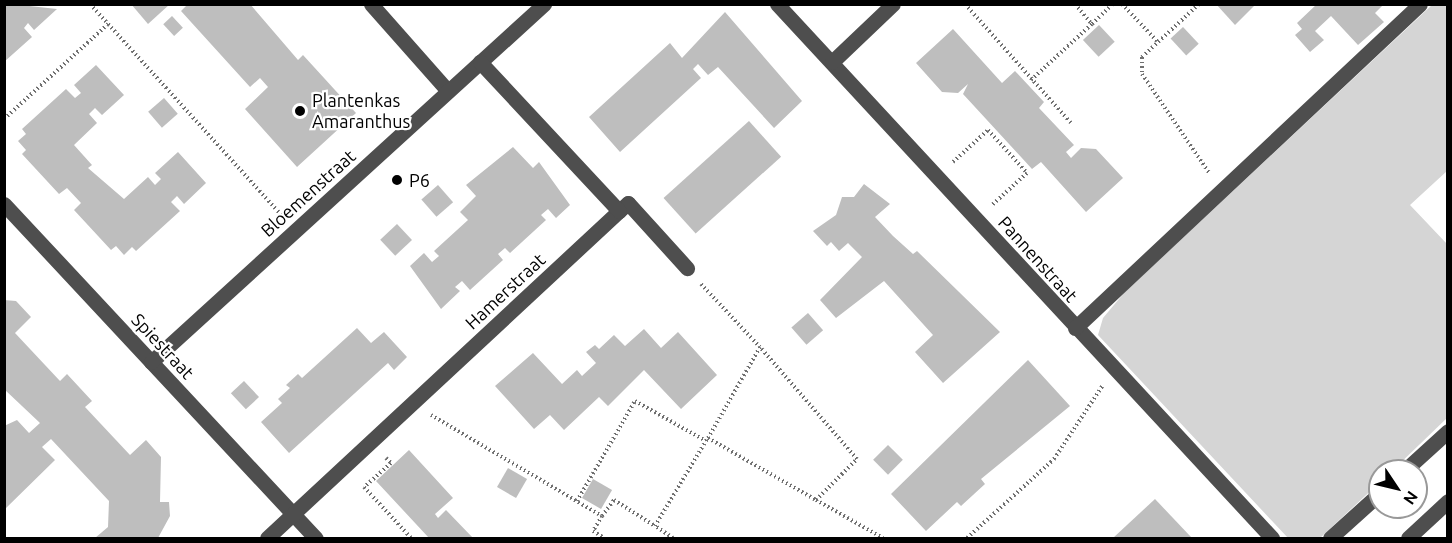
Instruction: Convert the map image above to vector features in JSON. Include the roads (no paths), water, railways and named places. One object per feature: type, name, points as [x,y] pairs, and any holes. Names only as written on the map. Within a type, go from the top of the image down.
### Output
[{"type":"street","points":[[371,4],[448,91]]},
{"type":"street","name":"Bloemenstraat","points":[[151,362],[544,4]]},
{"type":"street","name":"Pannenstraat","points":[[777,4],[1272,538]]},
{"type":"street","points":[[832,62],[893,4]]},
{"type":"street","points":[[1075,328],[1420,4]]},
{"type":"street","points":[[480,62],[619,211],[628,203],[687,268]]},
{"type":"street","name":"Spiestraat","points":[[4,204],[316,538]]},
{"type":"street","name":"Hamerstraat","points":[[267,538],[619,211]]},
{"type":"street","points":[[1417,459],[1448,431]]},
{"type":"street","points":[[1408,538],[1448,501]]},
{"type":"street","points":[[1330,538],[1368,504]]},
{"type":"place","name":"Plantenkas Amaranthus","points":[[300,111]]},
{"type":"place","name":"P6","points":[[397,180]]}]
